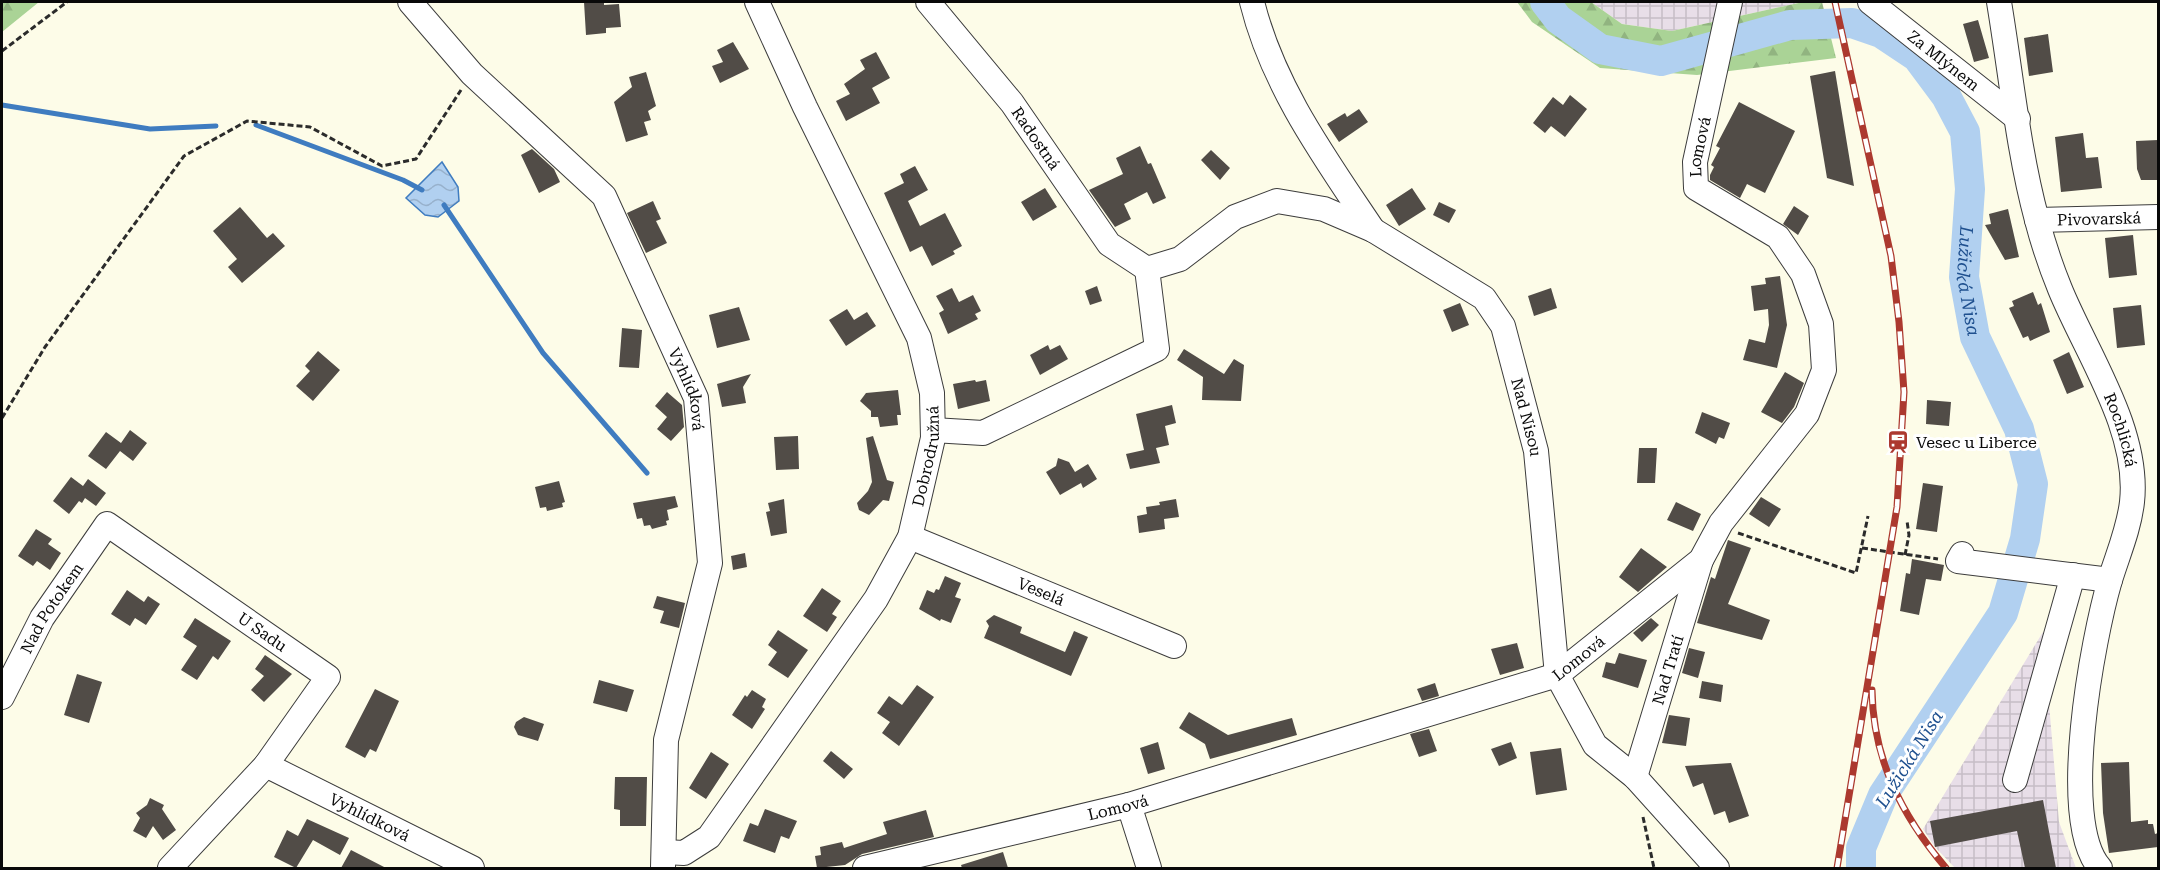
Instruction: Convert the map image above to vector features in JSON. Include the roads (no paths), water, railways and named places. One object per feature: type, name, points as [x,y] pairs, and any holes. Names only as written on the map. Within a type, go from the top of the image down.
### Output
[{"type":"street","name":"Vyhlídková","points":[[410,2],[472,74],[604,196],[696,398],[710,563],[666,740],[664,860]]},
{"type":"street","name":"Dobrodružná","points":[[664,860],[684,854],[709,837],[876,599],[910,537],[933,430],[932,393],[919,338],[810,117],[758,2]]},
{"type":"street","name":"Radostná","points":[[928,2],[1012,103],[1109,244],[1147,269]]},
{"type":"street","name":"Nad Nisou","points":[[1252,2],[1262,36],[1297,116],[1373,230]]},
{"type":"street","name":"Za Mlýnem","points":[[1870,2],[2018,119]]},
{"type":"street","name":"Rochlická","points":[[1999,2],[2037,220],[2060,289],[2110,400],[2129,451],[2132,500],[2127,530],[2110,580],[2092,666],[2080,764],[2083,822],[2088,844],[2100,868]]},
{"type":"street","name":"Lomová","points":[[865,868],[950,859],[1557,675],[1701,560],[1721,523],[1807,414],[1824,370],[1821,324],[1803,274],[1778,237],[1696,188],[1695,162],[1727,11]]},
{"type":"street","name":"Nad Nisou","points":[[1147,269],[1180,259],[1235,217],[1277,201],[1324,209],[1373,230],[1484,298],[1503,326],[1536,450],[1557,675]]},
{"type":"street","name":"Pivovarská","points":[[2037,220],[2158,218]]},
{"type":"street","points":[[933,430],[983,434],[1157,349],[1147,269]]},
{"type":"street","name":"Nad Potokem","points":[[2,697],[42,618],[107,524]]},
{"type":"street","name":"U Sadu","points":[[107,524],[328,677],[266,765]]},
{"type":"street","name":"Veselá","points":[[910,537],[1174,646]]},
{"type":"street","points":[[1960,558],[2002,567],[2110,580]]},
{"type":"street","name":"Nad Tratí","points":[[1635,777],[1701,560]]},
{"type":"street","points":[[2015,780],[2073,575]]},
{"type":"street","points":[[1557,675],[1595,745],[1635,777],[1717,868]]},
{"type":"street","name":"Vyhlídková","points":[[266,765],[472,868]]},
{"type":"street","points":[[170,868],[266,765]]},
{"type":"street","points":[[1129,805],[1149,868]]},
{"type":"water","points":[[442,162],[458,187],[459,201],[438,217],[425,215],[406,198]]},
{"type":"waterway","name":"Lužická Nisa","points":[[1545,2],[1558,19],[1600,49],[1661,61],[1790,25],[1852,23],[1881,33],[1917,57],[1946,96],[1965,132],[1970,189],[1964,277],[1975,337],[2019,429],[2033,484],[2025,539],[2003,613],[1883,795],[1861,848],[1861,868]]},
{"type":"waterway","points":[[2,105],[150,129],[216,126]]},
{"type":"waterway","points":[[256,125],[403,180],[422,190]]},
{"type":"waterway","points":[[444,205],[543,353],[647,473]]},
{"type":"railway","points":[[1835,2],[1891,256],[1904,392],[1897,507],[1837,868]]},
{"type":"railway","points":[[1872,690],[1878,740],[1893,786],[1916,828],[1946,868]]},
{"type":"place","name":"Vesec u Liberce","points":[[1898,442]]}]
